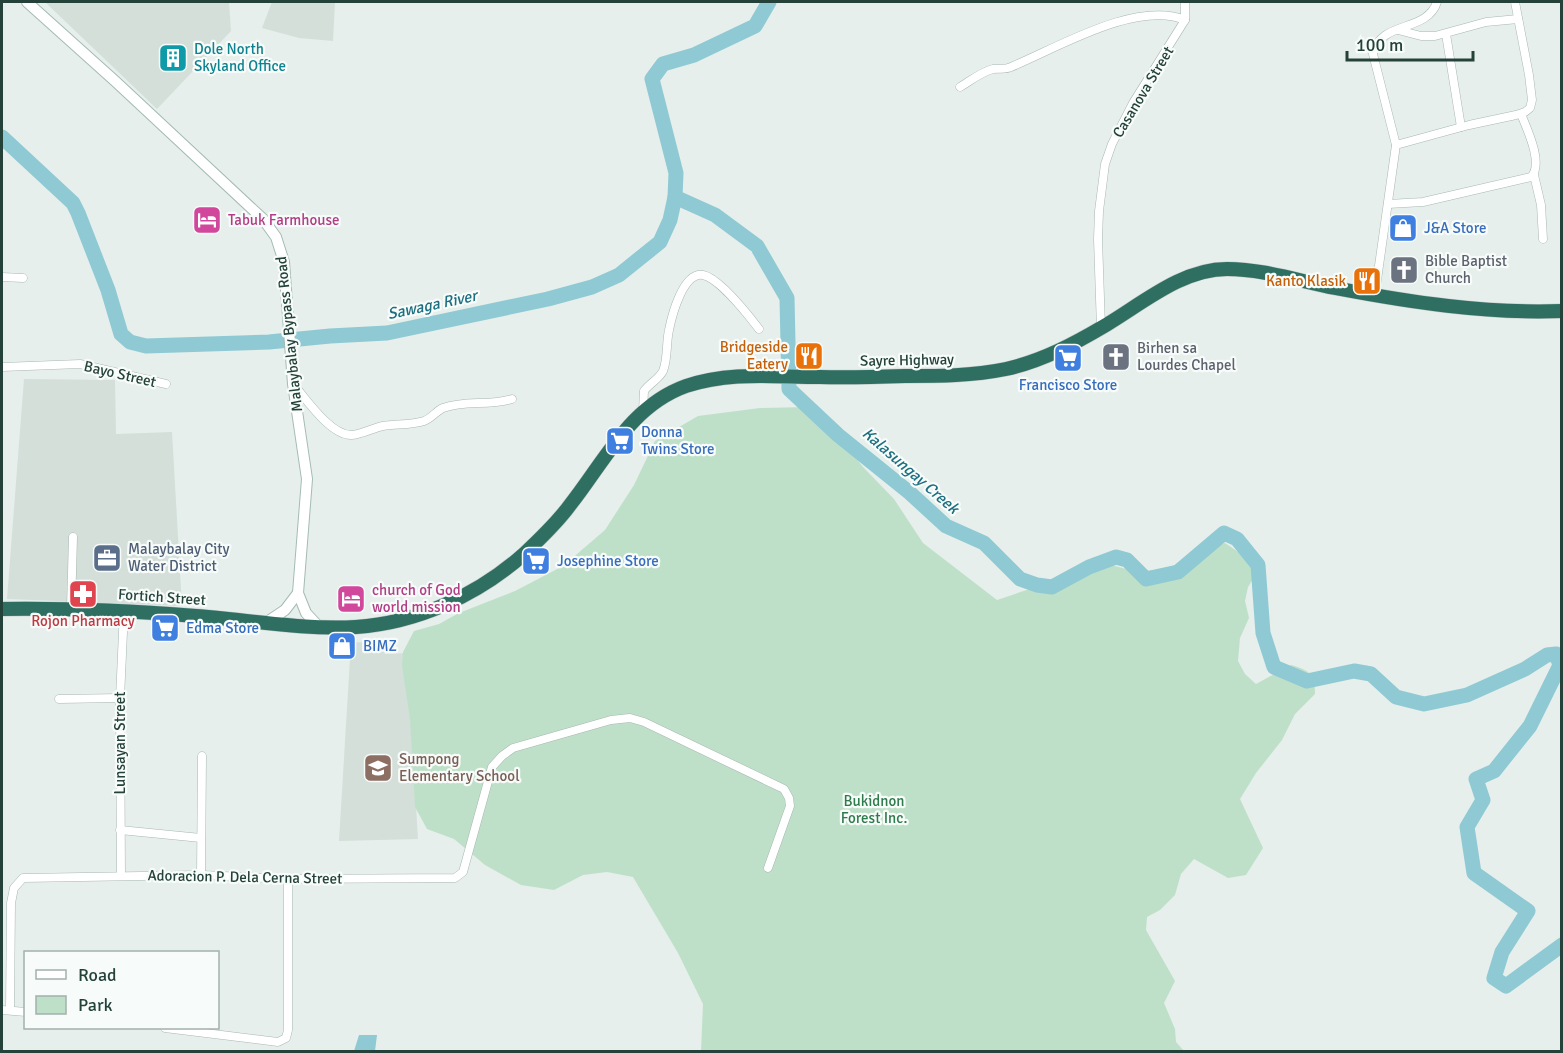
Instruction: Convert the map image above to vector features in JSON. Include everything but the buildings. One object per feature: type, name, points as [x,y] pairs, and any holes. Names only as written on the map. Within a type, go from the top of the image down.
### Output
[{"type":"highway","name":"Sayre Highway","points":[[319,627],[358,627],[406,619],[439,608],[491,579],[517,560],[554,525],[619,437],[643,411],[682,387],[732,376],[959,375],[1004,369],[1045,357],[1101,328],[1179,281],[1195,273],[1211,270],[1244,269],[1375,294],[1483,309],[1562,311]]},
{"type":"highway","name":"Fortich Street","points":[[2,609],[124,610],[319,627]]},
{"type":"main road","name":"Malaybalay Bypass Road","points":[[27,2],[115,81],[270,228],[280,247],[284,262],[289,311],[293,384],[307,479],[298,593]]},
{"type":"main road","points":[[267,622],[285,610],[298,593]]},
{"type":"main road","points":[[298,593],[306,613],[319,627]]},
{"type":"street","points":[[960,87],[988,71],[1012,67],[1049,48],[1134,16],[1168,13],[1185,20],[1185,2]]},
{"type":"street","points":[[1375,294],[1396,145],[1373,54],[1375,44],[1380,38],[1421,20],[1432,12],[1437,2]]},
{"type":"street","points":[[1396,145],[1461,127],[1521,114],[1530,108],[1532,100],[1515,2]]},
{"type":"street","points":[[1398,30],[1421,36],[1446,34],[1486,22],[1518,19]]},
{"type":"street","name":"Casanova Street","points":[[1101,328],[1098,230],[1105,164],[1112,144],[1133,103],[1185,20]]},
{"type":"street","points":[[1446,34],[1461,127]]},
{"type":"street","points":[[1521,114],[1533,145],[1537,166],[1534,175],[1541,205],[1544,239]]},
{"type":"street","points":[[1388,204],[1424,202],[1526,180],[1534,175]]},
{"type":"street","points":[[643,411],[645,391],[664,369],[670,326],[680,293],[691,279],[697,275],[707,276],[734,298],[759,329]]},
{"type":"street","points":[[2,277],[23,278]]},
{"type":"street","name":"Bayo Street","points":[[2,367],[80,364],[166,384]]},
{"type":"street","points":[[293,384],[327,423],[337,431],[353,435],[394,424],[424,421],[442,408],[491,404],[512,399]]},
{"type":"street","points":[[71,608],[74,537]]},
{"type":"street","name":"Lunsayan Street","points":[[121,875],[120,698],[124,610]]},
{"type":"street","points":[[59,699],[120,698]]},
{"type":"street","name":"Adoracion P. Dela Cerna Street","points":[[6,1010],[11,903],[18,881],[27,877],[121,875],[201,875],[288,879],[455,878],[462,875],[492,767],[502,756],[513,748],[611,720],[630,718],[644,722],[784,789],[789,798],[789,806],[768,868]]},
{"type":"street","points":[[201,875],[202,756]]},
{"type":"street","points":[[120,831],[201,838]]},
{"type":"street","points":[[173,1029],[278,1042],[286,1038],[288,1030],[288,879]]},
{"type":"street","points":[[6,1010],[24,1012]]},
{"type":"shaded area","points":[[45,2],[229,2],[231,31],[157,109]]},
{"type":"shaded area","points":[[272,2],[335,2],[333,41],[299,38],[262,28]]},
{"type":"shaded area","points":[[24,379],[115,380],[116,434],[172,432],[182,606],[7,599]]},
{"type":"shaded area","name":"Sumpong Elementary School","points":[[351,642],[384,643],[385,654],[407,653],[418,839],[339,841]]},
{"type":"green space","name":"Bukidnon Forest Inc.","points":[[808,407],[838,435],[863,467],[894,499],[923,543],[997,600],[1080,572],[1111,565],[1138,572],[1170,568],[1196,552],[1225,543],[1247,558],[1257,573],[1248,587],[1245,601],[1249,618],[1240,638],[1238,661],[1245,674],[1256,684],[1291,665],[1303,669],[1314,681],[1315,694],[1295,714],[1282,740],[1256,773],[1240,799],[1263,848],[1246,875],[1228,878],[1194,859],[1181,874],[1175,895],[1160,910],[1147,917],[1146,930],[1175,981],[1164,1003],[1175,1029],[1176,1042],[1184,1051],[701,1052],[703,1004],[678,953],[633,877],[607,872],[583,875],[554,890],[521,885],[485,865],[454,839],[427,829],[415,807],[410,719],[402,666],[403,652],[414,631],[439,624],[459,613],[515,591],[563,566],[605,530],[634,485],[655,441],[698,416],[760,408]]},
{"type":"water","points":[[359,1035],[377,1035],[375,1051],[354,1051]]},
{"type":"waterway","name":"Sawaga River","points":[[2,137],[73,203],[108,290],[121,334],[130,342],[146,346],[269,342],[387,333],[548,299],[592,287],[619,275],[660,242],[670,220],[675,197],[676,173],[652,79],[663,64],[694,55],[755,26],[769,2]]},
{"type":"waterway","name":"Kalasungay Creek","points":[[675,197],[715,215],[757,246],[787,298],[789,389],[838,435],[910,493],[946,526],[984,543],[1020,579],[1052,587],[1089,567],[1116,557],[1127,560],[1146,579],[1178,572],[1224,533],[1237,539],[1258,565],[1263,633],[1274,667],[1307,681],[1354,671],[1371,674],[1396,697],[1424,704],[1467,695],[1525,669],[1547,655],[1556,654],[1560,665],[1530,726],[1494,771],[1476,779],[1483,800],[1467,827],[1474,873],[1528,911],[1502,952],[1494,978],[1506,986],[1562,945]]},
{"type":"place","name":"Dole North Skyland Office","points":[[173,58]]},
{"type":"place","name":"Tabuk Farmhouse","points":[[207,220]]},
{"type":"place","name":"J&A Store","points":[[1403,228]]},
{"type":"place","name":"Bible Baptist Church","points":[[1404,270]]},
{"type":"place","name":"Kanto Klasik","points":[[1367,281]]},
{"type":"place","name":"Bridgeside Eatery","points":[[809,356]]},
{"type":"place","name":"Birhen sa Lourdes Chapel","points":[[1116,357]]},
{"type":"place","name":"Francisco Store","points":[[1068,358]]},
{"type":"place","name":"Donna Twins Store","points":[[620,441]]},
{"type":"place","name":"Malaybalay City Water District","points":[[107,558]]},
{"type":"place","name":"Josephine Store","points":[[536,561]]},
{"type":"place","name":"Rojon Pharmacy","points":[[83,594]]},
{"type":"place","name":"church of God world mission","points":[[351,599]]},
{"type":"place","name":"Edma Store","points":[[165,628]]},
{"type":"place","name":"BIMZ","points":[[342,646]]},
{"type":"place","name":"Sumpong Elementary School","points":[[378,768]]}]
